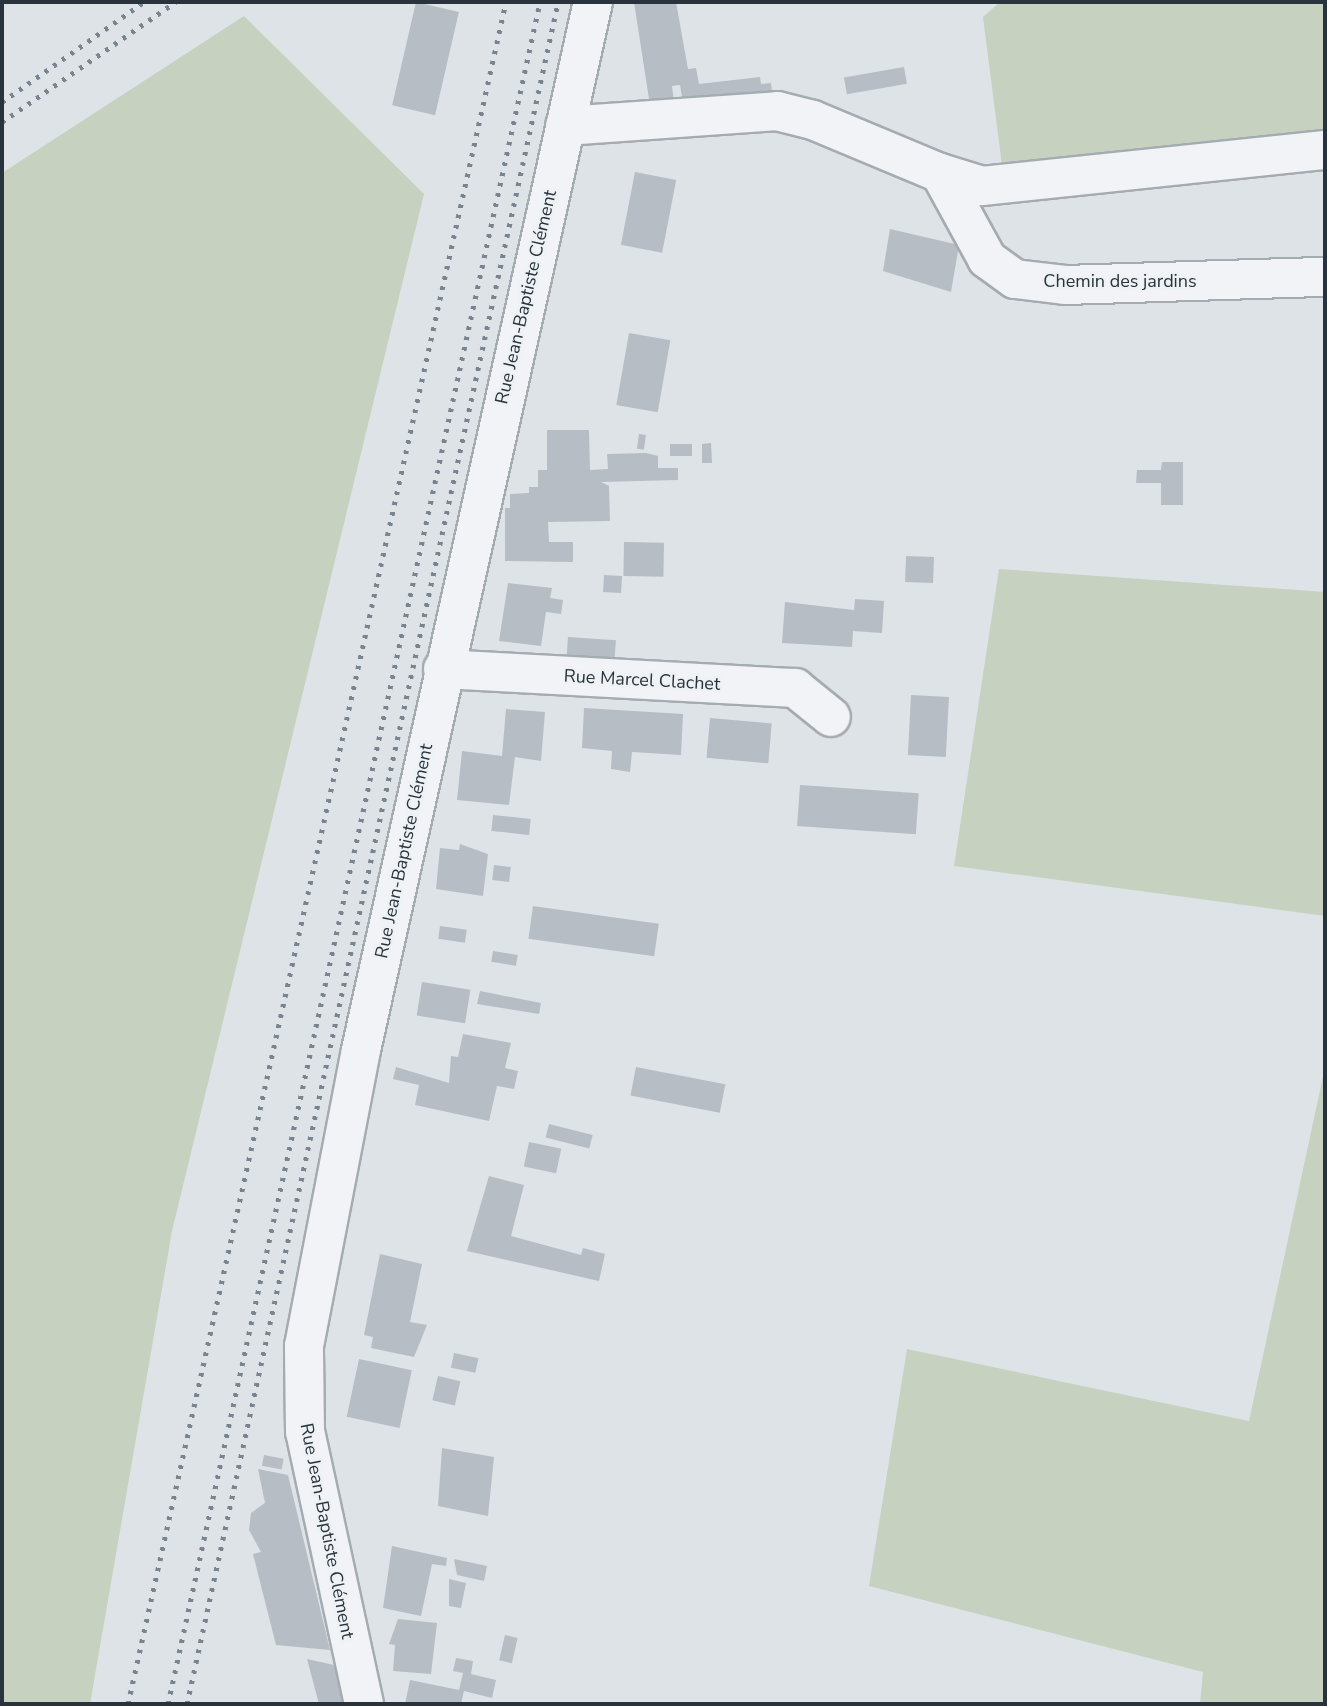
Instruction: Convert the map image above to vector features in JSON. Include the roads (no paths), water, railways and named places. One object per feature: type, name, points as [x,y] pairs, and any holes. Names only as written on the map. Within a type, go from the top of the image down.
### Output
[{"type":"street","name":"Rue Jean-Baptiste Clément","points":[[364,1704],[305,1432],[304,1346],[443,669],[593,2]]},
{"type":"street","points":[[565,126],[777,111],[871,140],[940,173],[982,186],[1325,150]]},
{"type":"street","name":"Chemin des jardins","points":[[940,173],[988,259],[1014,279],[1065,285],[1325,278]]},
{"type":"street","name":"Rue Marcel Clachet","points":[[443,669],[795,688],[831,717]]},
{"type":"railway","points":[[2,102],[144,2]]},
{"type":"railway","points":[[2,122],[175,2]]},
{"type":"railway","points":[[128,1704],[506,2]]},
{"type":"railway","points":[[168,1704],[540,2]]},
{"type":"railway","points":[[187,1704],[558,2]]}]
